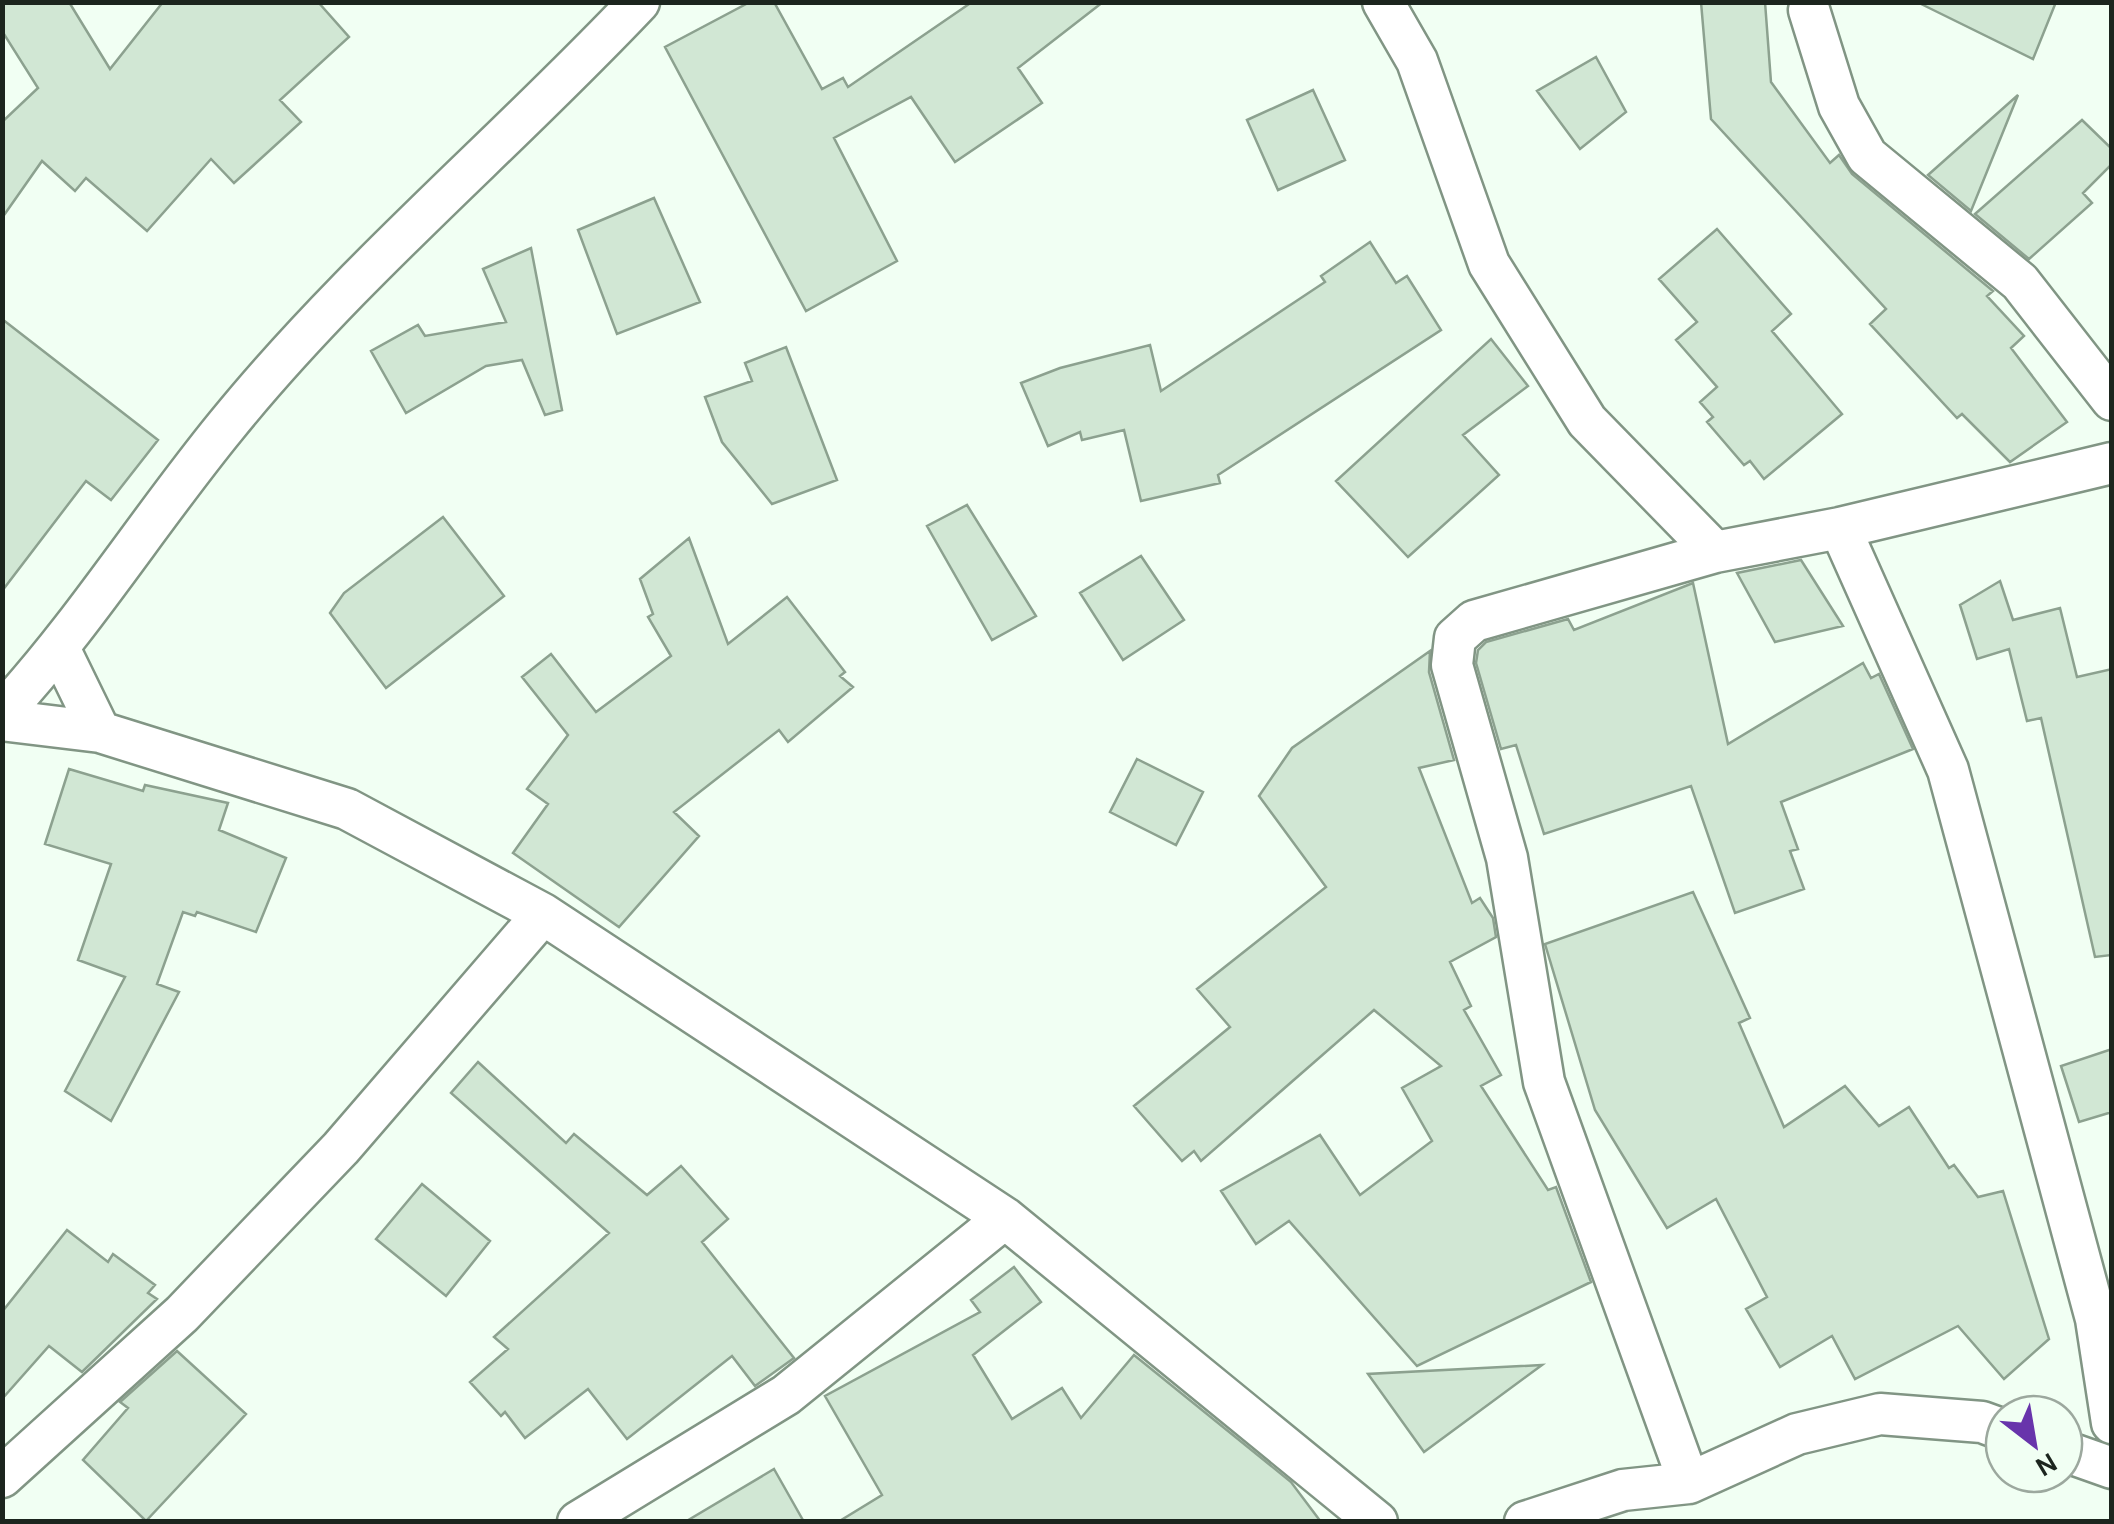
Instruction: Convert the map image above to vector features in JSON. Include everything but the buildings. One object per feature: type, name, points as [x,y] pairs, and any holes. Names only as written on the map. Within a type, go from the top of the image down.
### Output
[{"type":"street","points":[[2,717],[60,650],[226,425],[360,278],[639,2]]},
{"type":"street","points":[[1383,2],[1417,61],[1489,264],[1587,421],[1715,552]]},
{"type":"street","points":[[1809,10],[1839,106],[1868,156],[2020,282],[2112,400]]},
{"type":"street","points":[[1689,1483],[1544,1082],[1507,858],[1452,665],[1455,638],[1474,621],[1715,552],[1840,528],[2112,463]]},
{"type":"street","points":[[1840,528],[1948,770],[2096,1319],[2112,1423]]},
{"type":"street","points":[[60,650],[100,732]]},
{"type":"street","points":[[2,717],[100,732],[348,809],[543,914],[1005,1218],[1377,1522]]},
{"type":"street","points":[[2,1477],[209,1287],[341,1148],[543,914]]},
{"type":"street","points":[[578,1522],[786,1395],[1005,1218]]},
{"type":"street","points":[[1525,1522],[1623,1490],[1689,1483],[1798,1434],[1880,1414],[1984,1423]]},
{"type":"street","points":[[2084,1458],[2112,1468]]}]
